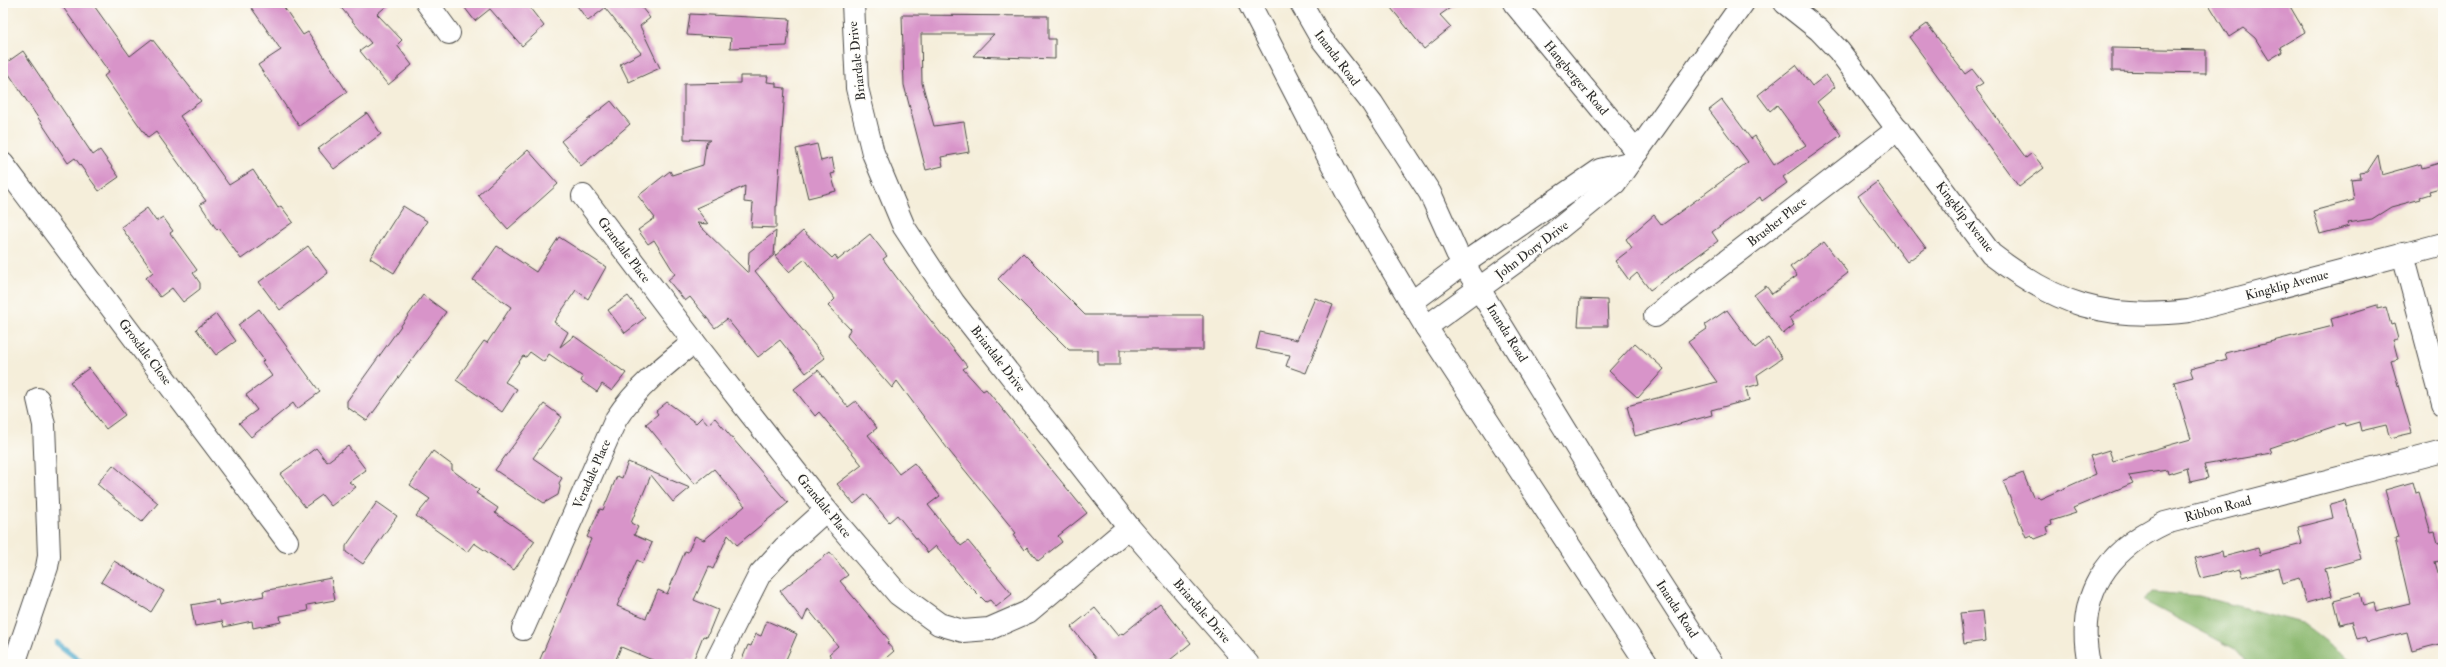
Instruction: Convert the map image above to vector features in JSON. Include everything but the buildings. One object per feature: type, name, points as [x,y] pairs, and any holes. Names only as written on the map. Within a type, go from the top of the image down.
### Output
[{"type":"street","points":[[427,3],[449,32]]},
{"type":"street","name":"Briardale Drive","points":[[852,3],[857,88],[873,153],[904,227],[954,303],[1129,527],[1248,664]]},
{"type":"street","points":[[1249,3],[1328,158],[1426,327],[1647,664]]},
{"type":"street","name":"Inanda Road","points":[[1301,3],[1321,38],[1372,103],[1430,193],[1463,264],[1656,577],[1712,664]]},
{"type":"street","name":"Hangberger Road","points":[[1514,3],[1633,158]]},
{"type":"street","name":"John Dory Drive","points":[[1426,327],[1580,213],[1615,183],[1743,3]]},
{"type":"street","name":"Kingklip Avenue","points":[[1785,3],[1819,30],[1839,51],[1991,254],[2019,276],[2082,305],[2119,313],[2152,316],[2189,311],[2443,244]]},
{"type":"street","name":"Brusher Place","points":[[1655,316],[1898,129]]},
{"type":"street","name":"John Dory Drive","points":[[1412,302],[1463,264],[1600,170],[1633,158]]},
{"type":"street","name":"Grosdale Close","points":[[3,164],[288,541]]},
{"type":"street","name":"Grandale Place","points":[[583,196],[694,342],[826,510],[898,594],[939,624],[963,631],[988,629],[1009,622],[1028,612],[1129,527]]},
{"type":"street","points":[[2403,254],[2443,404]]},
{"type":"street","name":"Veradale Place","points":[[523,629],[616,419],[628,400],[663,367],[694,342]]},
{"type":"street","points":[[14,664],[47,568],[49,556],[44,425],[38,399]]},
{"type":"street","name":"Ribbon Road","points":[[2090,664],[2085,634],[2087,611],[2093,591],[2102,572],[2115,556],[2146,532],[2165,523],[2443,451]]},
{"type":"street","points":[[715,664],[760,574],[784,548],[826,510]]},
{"type":"green space","points":[[2152,592],[2199,596],[2302,623],[2356,664],[2248,664],[2235,649],[2144,601]]},
{"type":"waterway","points":[[57,643],[84,664]]}]
